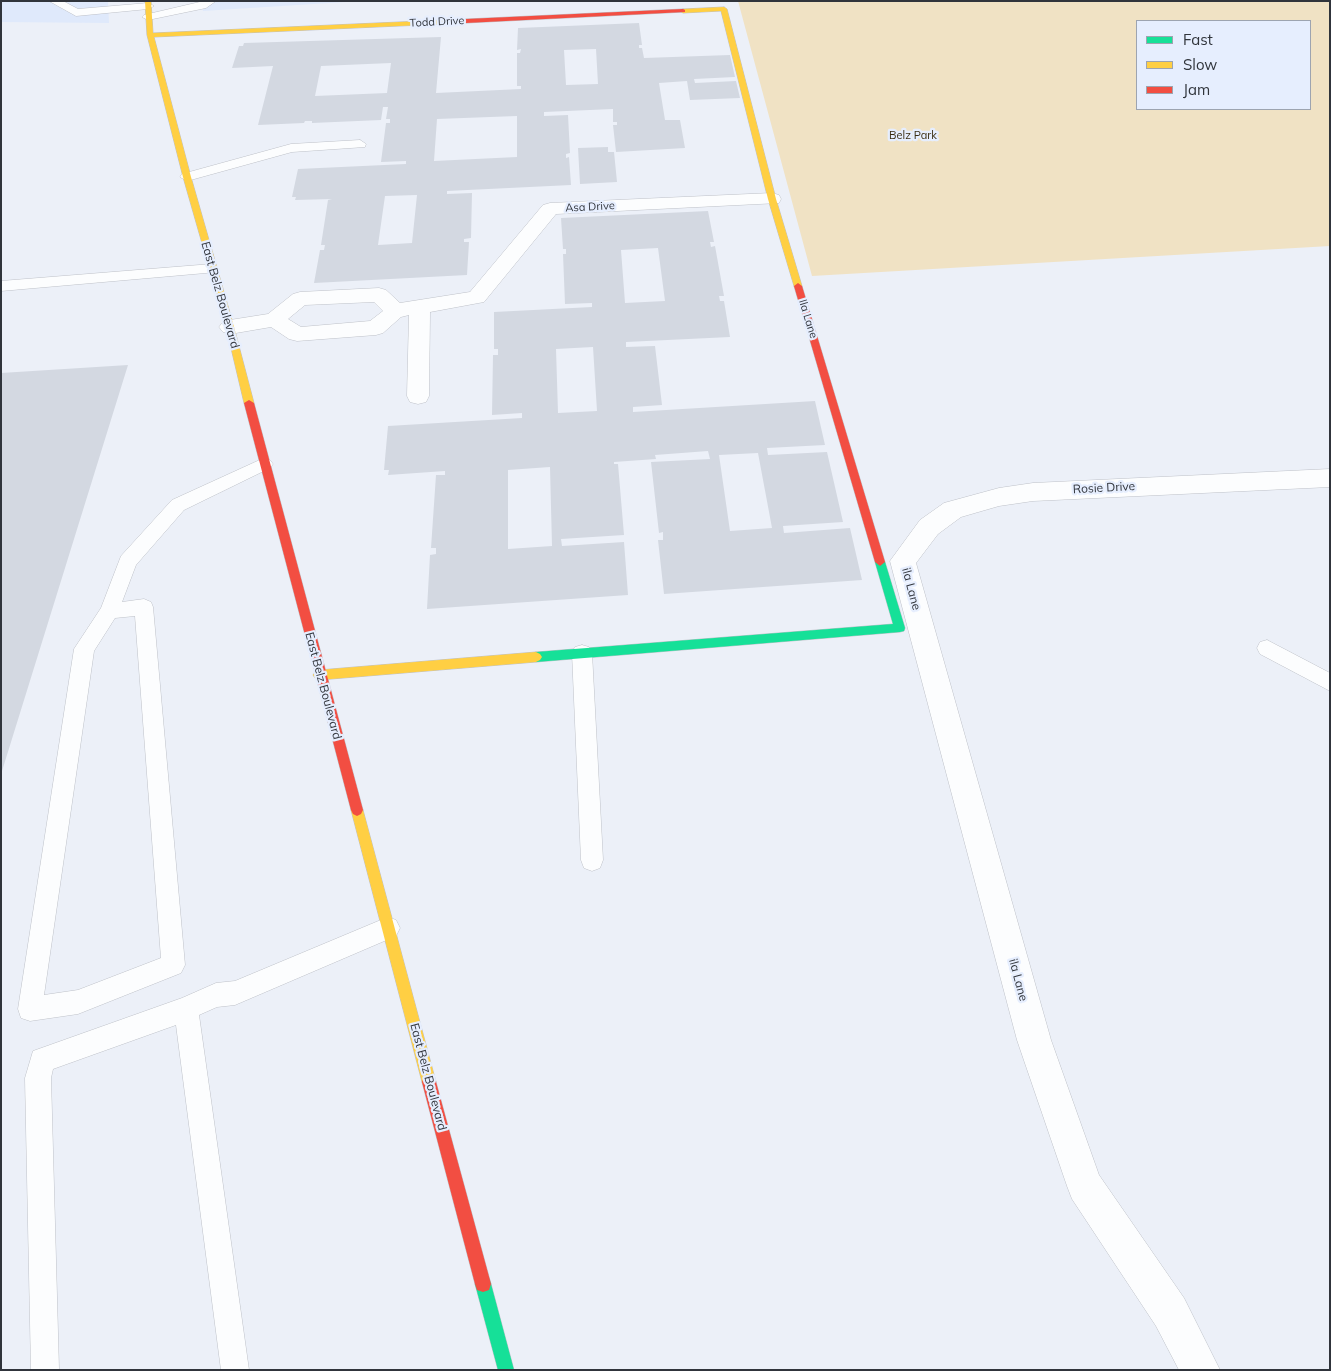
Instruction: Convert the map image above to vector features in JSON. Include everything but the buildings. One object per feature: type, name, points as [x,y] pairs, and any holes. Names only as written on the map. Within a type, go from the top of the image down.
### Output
[{"type":"street","name":"East Belz Boulevard","points":[[148,8],[150,35],[187,177],[230,327],[264,464],[506,1370]]},
{"type":"street","name":"Todd Drive","points":[[150,35],[724,9]]},
{"type":"street","name":"Ila Lane","points":[[582,653],[900,628],[772,198],[724,9]]},
{"type":"street","name":"Asa Drive","points":[[395,311],[476,297],[550,209],[772,198]]},
{"type":"street","points":[[230,327],[274,320],[300,299],[379,295],[395,311],[376,328],[297,334],[274,320]]},
{"type":"street","points":[[418,396],[420,308]]},
{"type":"street","name":"Rosie Drive","points":[[903,561],[929,527],[953,510],[999,497],[1033,492],[1330,478]]},
{"type":"street","name":"ila Lane","points":[[903,561],[1034,1040],[1085,1186],[1170,1312],[1200,1370]]},
{"type":"street","points":[[320,675],[582,653]]},
{"type":"lane","points":[[54,1],[76,12],[206,5],[211,1]]},
{"type":"lane","points":[[187,177],[291,148],[360,144]]},
{"type":"lane","points":[[1,286],[212,269]]},
{"type":"lane","points":[[109,611],[144,607],[173,965],[78,1002],[30,1009],[84,650],[109,611],[128,560],[178,505],[264,464]]},
{"type":"lane","points":[[1267,648],[1330,683]]},
{"type":"lane","points":[[582,653],[592,860]]},
{"type":"lane","points":[[45,1370],[38,1078],[42,1060],[186,1009],[216,996],[235,994],[388,928]]},
{"type":"lane","points":[[186,1009],[235,1370]]},
{"type":"shaded area","points":[[1,1],[108,1],[109,23],[1,22]]},
{"type":"shaded area","points":[[201,1],[361,1],[203,11]]},
{"type":"green space","name":"Belz Park","points":[[738,1],[1330,1],[1330,246],[812,276]]},
{"type":"traffic: fast","points":[[536,657],[900,628],[880,562]]},
{"type":"traffic: fast","points":[[483,1284],[506,1370]]},
{"type":"traffic: slow","points":[[148,1],[150,35],[249,403]]},
{"type":"traffic: slow","points":[[683,11],[724,9],[772,199],[798,286]]},
{"type":"traffic: slow","points":[[150,35],[466,21]]},
{"type":"traffic: slow","points":[[319,675],[536,657]]},
{"type":"traffic: slow","points":[[357,810],[429,1082]]},
{"type":"traffic: jam","points":[[466,21],[683,11]]},
{"type":"traffic: jam","points":[[798,286],[880,562]]},
{"type":"traffic: jam","points":[[249,403],[357,810]]},
{"type":"traffic: jam","points":[[429,1082],[483,1284]]}]
